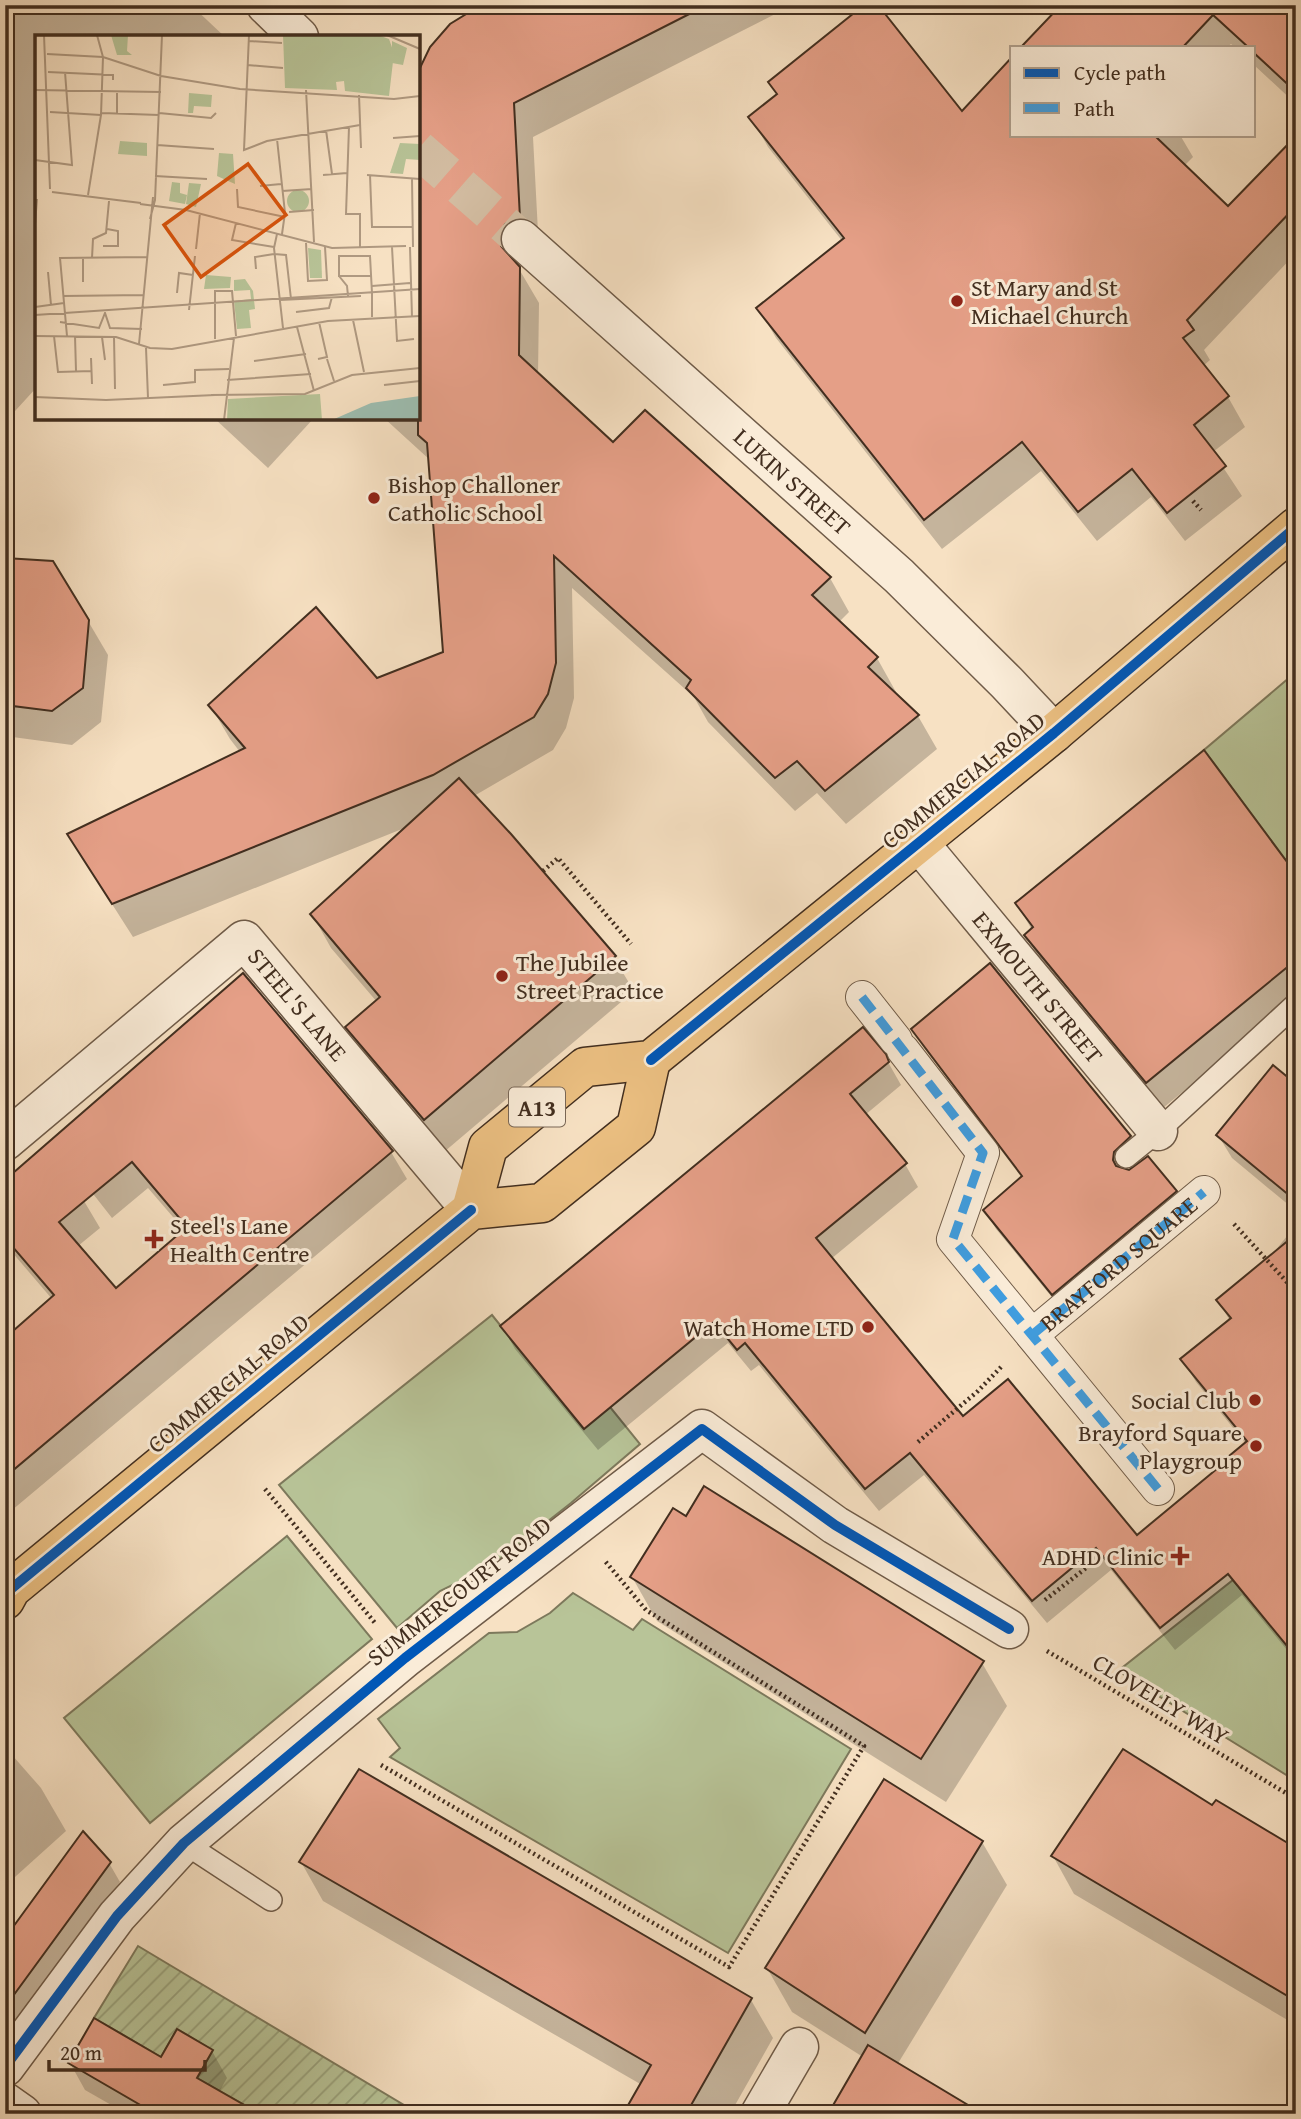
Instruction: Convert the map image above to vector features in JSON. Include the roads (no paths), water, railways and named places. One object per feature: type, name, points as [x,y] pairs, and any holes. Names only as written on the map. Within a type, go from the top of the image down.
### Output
[{"type":"highway","name":"COMMERCIAL ROAD","points":[[650,1060],[1054,733],[1296,527]]},
{"type":"highway","points":[[471,1210],[542,1203],[627,1135],[636,1127],[650,1060]]},
{"type":"highway","name":"A13","points":[[471,1210],[488,1147],[585,1067],[650,1060]]},
{"type":"highway","name":"COMMERCIAL ROAD","points":[[7,1593],[471,1210]]},
{"type":"street","points":[[266,5],[297,35]]},
{"type":"street","name":"LUKIN STREET","points":[[521,239],[899,576],[1007,682],[1054,733]]},
{"type":"street","name":"EXMOUTH STREET","points":[[919,843],[1158,1131]]},
{"type":"street","name":"STEEL'S LANE","points":[[5,1140],[244,940],[471,1210]]},
{"type":"street","name":"BRAYFORD SQUARE","points":[[862,997],[983,1153],[953,1239],[1158,1489]]},
{"type":"street","name":"BRAYFORD SQUARE","points":[[1032,1335],[1204,1192]]},
{"type":"street","name":"SUMMERCOURT ROAD","points":[[5,2067],[117,1916],[184,1843],[405,1658],[702,1429],[835,1525],[1009,1629]]},
{"type":"street","points":[[760,2114],[799,2047]]},
{"type":"street","points":[[5,2102],[22,2114]]},
{"type":"lane","points":[[1126,1157],[1295,1007]]},
{"type":"lane","points":[[184,1843],[271,1900]]},
{"type":"tunnel","points":[[420,151],[521,239]]},
{"type":"place","name":"St Mary and St Michael Church","points":[[957,301]]},
{"type":"place","name":"Bishop Challoner Catholic School","points":[[374,498]]},
{"type":"place","name":"The Jubilee Street Practice","points":[[502,976]]},
{"type":"place","name":"Steel's Lane Health Centre","points":[[154,1239]]},
{"type":"place","name":"Watch Home LTD","points":[[868,1327]]},
{"type":"place","name":"Social Club","points":[[1255,1400]]},
{"type":"place","name":"Brayford Square Playgroup","points":[[1256,1446]]},
{"type":"place","name":"ADHD Clinic","points":[[1180,1556]]}]
